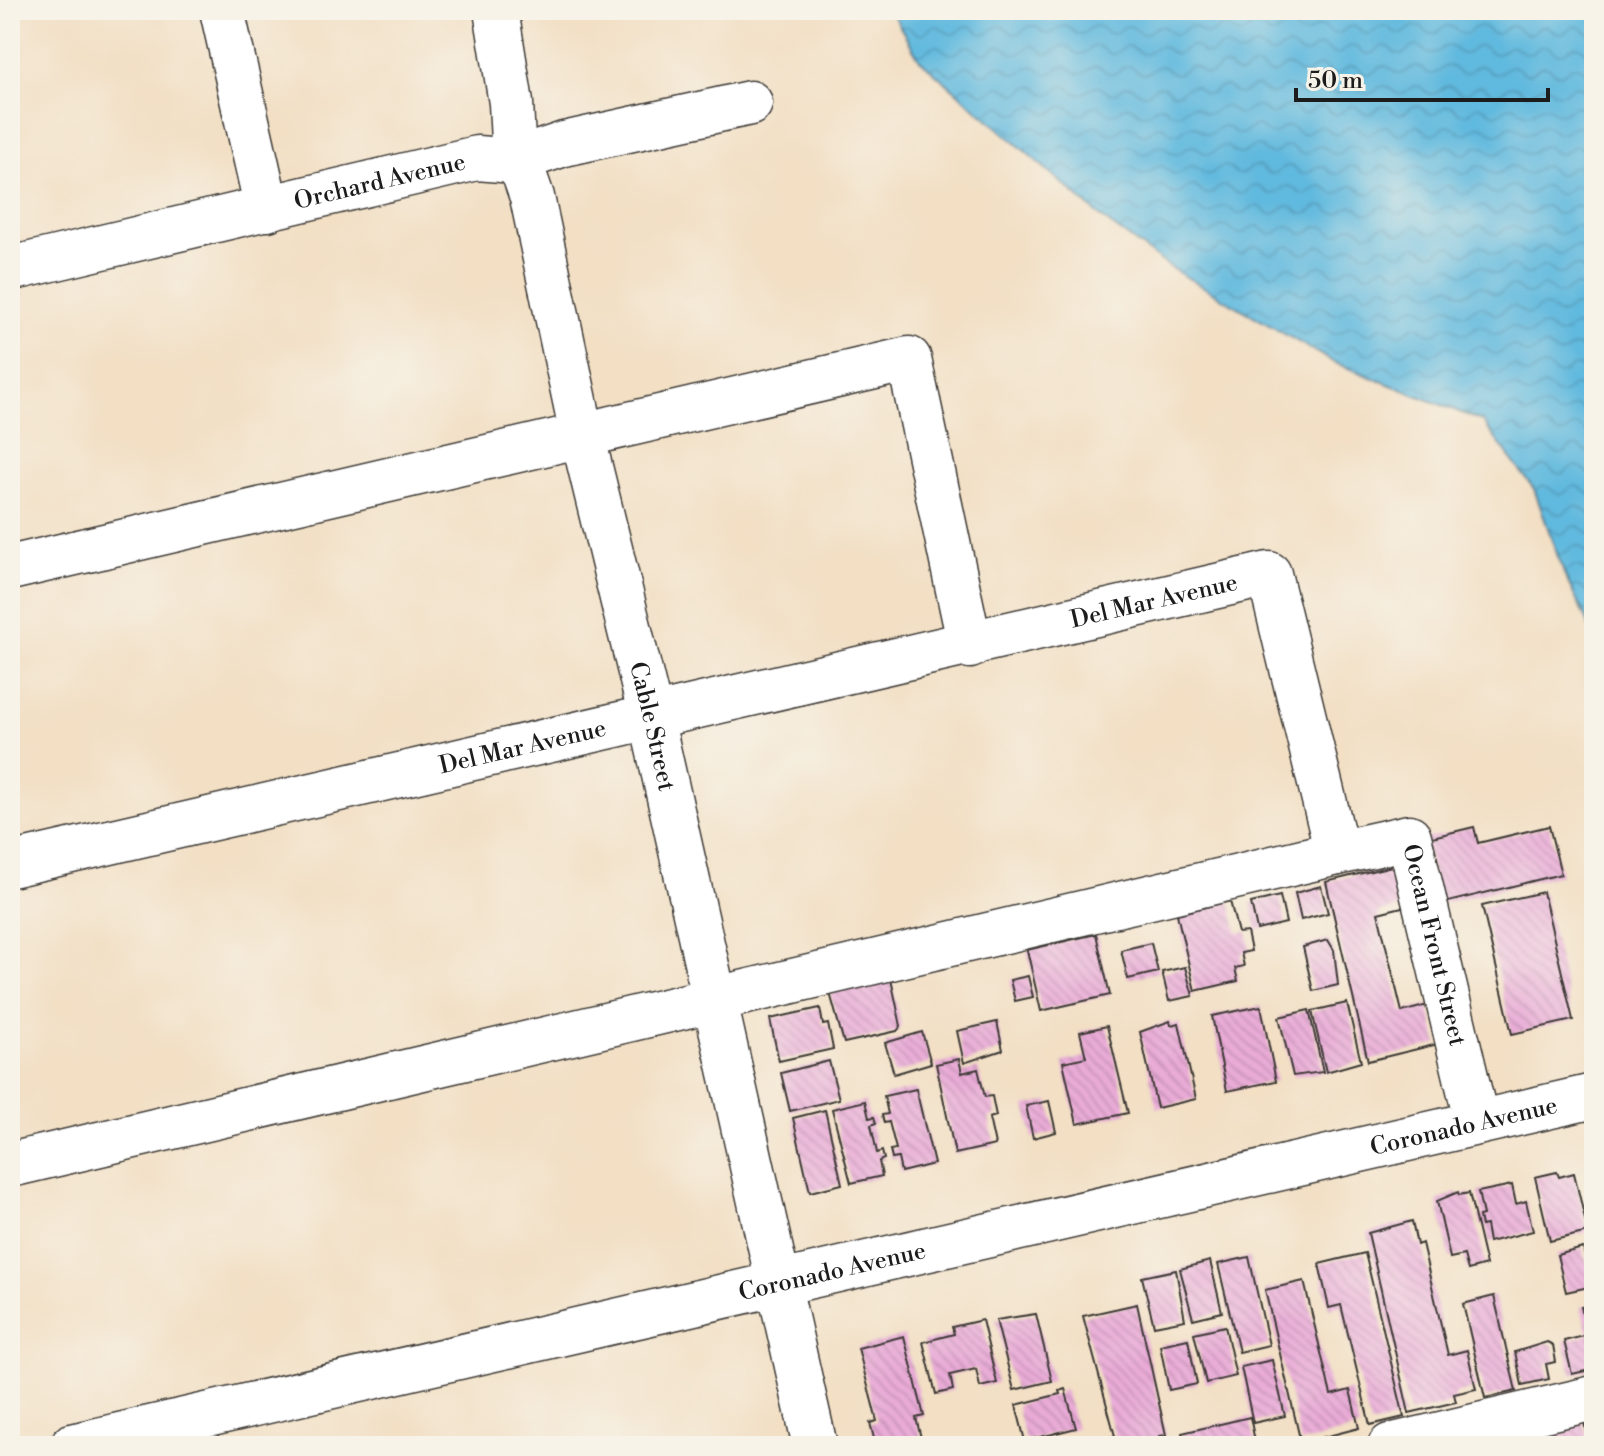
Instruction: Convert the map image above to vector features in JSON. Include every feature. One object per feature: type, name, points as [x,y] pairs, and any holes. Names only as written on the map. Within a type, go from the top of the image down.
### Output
[{"type":"street","points":[[222,10],[267,209]]},
{"type":"street","name":"Cable Street","points":[[496,10],[511,103],[514,161],[524,174],[532,197],[582,434],[651,717],[815,1446]]},
{"type":"street","name":"Orchard Avenue","points":[[10,269],[477,158],[514,161],[564,144],[750,103]]},
{"type":"street","points":[[10,568],[909,359],[970,646]]},
{"type":"street","name":"Del Mar Avenue","points":[[10,865],[970,646],[1269,574],[1337,853]]},
{"type":"street","name":"Ocean Front Street","points":[[1337,853],[1409,837],[1477,1123]]},
{"type":"street","points":[[10,1165],[1337,853]]},
{"type":"street","name":"Coronado Avenue","points":[[72,1446],[1594,1096]]},
{"type":"street","points":[[1390,1446],[1594,1398]]},
{"type":"water","points":[[890,10],[1594,10],[1594,636],[1565,576],[1534,489],[1482,421],[1333,362],[1174,270],[1108,223],[920,60]]},
{"type":"building","points":[[1549,826],[1561,874],[1440,904],[1424,839],[1474,827],[1478,843]]},
{"type":"building","points":[[1396,865],[1406,906],[1378,913],[1402,1012],[1428,1005],[1438,1044],[1368,1061],[1326,882]]},
{"type":"building","points":[[1321,886],[1328,913],[1301,920],[1295,893]]},
{"type":"building","points":[[1543,892],[1573,1020],[1512,1034],[1482,906]]},
{"type":"building","points":[[1280,896],[1286,923],[1257,930],[1251,903]]},
{"type":"building","points":[[1230,901],[1238,933],[1247,932],[1251,951],[1241,953],[1244,966],[1235,968],[1238,981],[1195,991],[1177,914]]},
{"type":"building","points":[[1096,934],[1110,995],[1041,1011],[1027,950]]},
{"type":"building","points":[[1328,940],[1334,950],[1338,985],[1313,991],[1303,947]]},
{"type":"building","points":[[1151,943],[1158,972],[1128,979],[1121,950]]},
{"type":"building","points":[[1185,967],[1193,996],[1169,1001],[1162,972]]},
{"type":"building","points":[[1028,976],[1033,997],[1015,1001],[1010,980]]},
{"type":"building","points":[[891,979],[901,1026],[897,1031],[844,1043],[830,993]]},
{"type":"building","points":[[1347,1003],[1361,1062],[1326,1072],[1312,1011]]},
{"type":"building","points":[[1261,1006],[1276,1081],[1227,1091],[1212,1016]]},
{"type":"building","points":[[820,1008],[823,1025],[828,1024],[833,1049],[779,1061],[770,1019]]},
{"type":"building","points":[[1309,1010],[1323,1072],[1293,1076],[1279,1017]]},
{"type":"building","points":[[1170,1021],[1171,1025],[1179,1023],[1196,1099],[1157,1108],[1140,1032]]},
{"type":"building","points":[[997,1022],[1003,1050],[964,1063],[957,1031]]},
{"type":"building","points":[[1107,1026],[1128,1113],[1077,1124],[1063,1062],[1086,1057],[1080,1032]]},
{"type":"building","points":[[922,1032],[931,1063],[894,1074],[885,1043]]},
{"type":"building","points":[[959,1059],[962,1073],[978,1069],[985,1097],[992,1096],[996,1116],[989,1118],[995,1145],[955,1154],[936,1064]]},
{"type":"building","points":[[829,1061],[839,1099],[790,1111],[781,1073]]},
{"type":"building","points":[[916,1089],[934,1164],[901,1172],[898,1158],[892,1159],[890,1150],[896,1149],[889,1122],[884,1123],[882,1115],[888,1114],[884,1096]]},
{"type":"building","points":[[865,1101],[869,1118],[874,1117],[876,1123],[871,1125],[877,1153],[882,1151],[884,1159],[879,1161],[882,1176],[851,1183],[832,1109]]},
{"type":"building","points":[[1049,1101],[1056,1132],[1033,1138],[1026,1106]]},
{"type":"building","points":[[825,1110],[842,1184],[810,1192],[793,1118]]},
{"type":"building","points":[[1557,1172],[1559,1177],[1574,1173],[1588,1232],[1550,1241],[1535,1177]]},
{"type":"building","points":[[1512,1185],[1516,1204],[1526,1201],[1533,1231],[1489,1242],[1486,1225],[1481,1226],[1479,1216],[1483,1215],[1478,1192]]},
{"type":"building","points":[[1458,1192],[1459,1195],[1469,1193],[1486,1265],[1468,1270],[1464,1255],[1450,1258],[1437,1201]]},
{"type":"building","points":[[1412,1221],[1417,1245],[1422,1243],[1448,1355],[1467,1350],[1476,1389],[1454,1394],[1456,1402],[1409,1413],[1368,1233]]},
{"type":"building","points":[[1583,1248],[1593,1286],[1566,1292],[1557,1255]]},
{"type":"building","points":[[1365,1253],[1404,1417],[1370,1425],[1341,1305],[1329,1308],[1319,1264]]},
{"type":"building","points":[[1249,1257],[1269,1345],[1239,1352],[1218,1264]]},
{"type":"building","points":[[1210,1261],[1222,1312],[1193,1319],[1180,1269]]},
{"type":"building","points":[[1176,1270],[1185,1320],[1154,1326],[1142,1277]]},
{"type":"building","points":[[1304,1281],[1331,1395],[1350,1390],[1359,1428],[1301,1443],[1265,1290]]},
{"type":"building","points":[[1494,1296],[1516,1391],[1485,1398],[1463,1304]]},
{"type":"building","points":[[1137,1304],[1166,1435],[1159,1436],[1161,1446],[1105,1446],[1103,1439],[1115,1436],[1083,1316]]},
{"type":"building","points":[[1594,1304],[1594,1369],[1572,1374],[1564,1341],[1588,1335],[1581,1307]]},
{"type":"building","points":[[1036,1314],[1052,1381],[1014,1390],[996,1320]]},
{"type":"building","points":[[982,1320],[997,1383],[980,1387],[976,1369],[950,1375],[953,1390],[936,1394],[923,1342],[954,1334],[952,1327]]},
{"type":"building","points":[[1225,1326],[1236,1376],[1206,1383],[1194,1333]]},
{"type":"building","points":[[904,1336],[924,1416],[916,1418],[923,1446],[876,1446],[870,1423],[877,1421],[858,1348]]},
{"type":"building","points":[[1188,1339],[1197,1384],[1169,1390],[1160,1345]]},
{"type":"building","points":[[1547,1342],[1553,1345],[1556,1362],[1546,1364],[1549,1379],[1522,1385],[1515,1352]]},
{"type":"building","points":[[1272,1360],[1285,1416],[1253,1423],[1241,1367]]},
{"type":"building","points":[[1065,1389],[1076,1428],[1025,1441],[1016,1405],[1060,1394],[1059,1391]]},
{"type":"building","points":[[1250,1417],[1256,1446],[1185,1446],[1182,1433]]},
{"type":"building","points":[[1583,1417],[1589,1446],[1536,1446],[1532,1428]]},
{"type":"building","points":[[1524,1427],[1528,1446],[1457,1446]]}]
